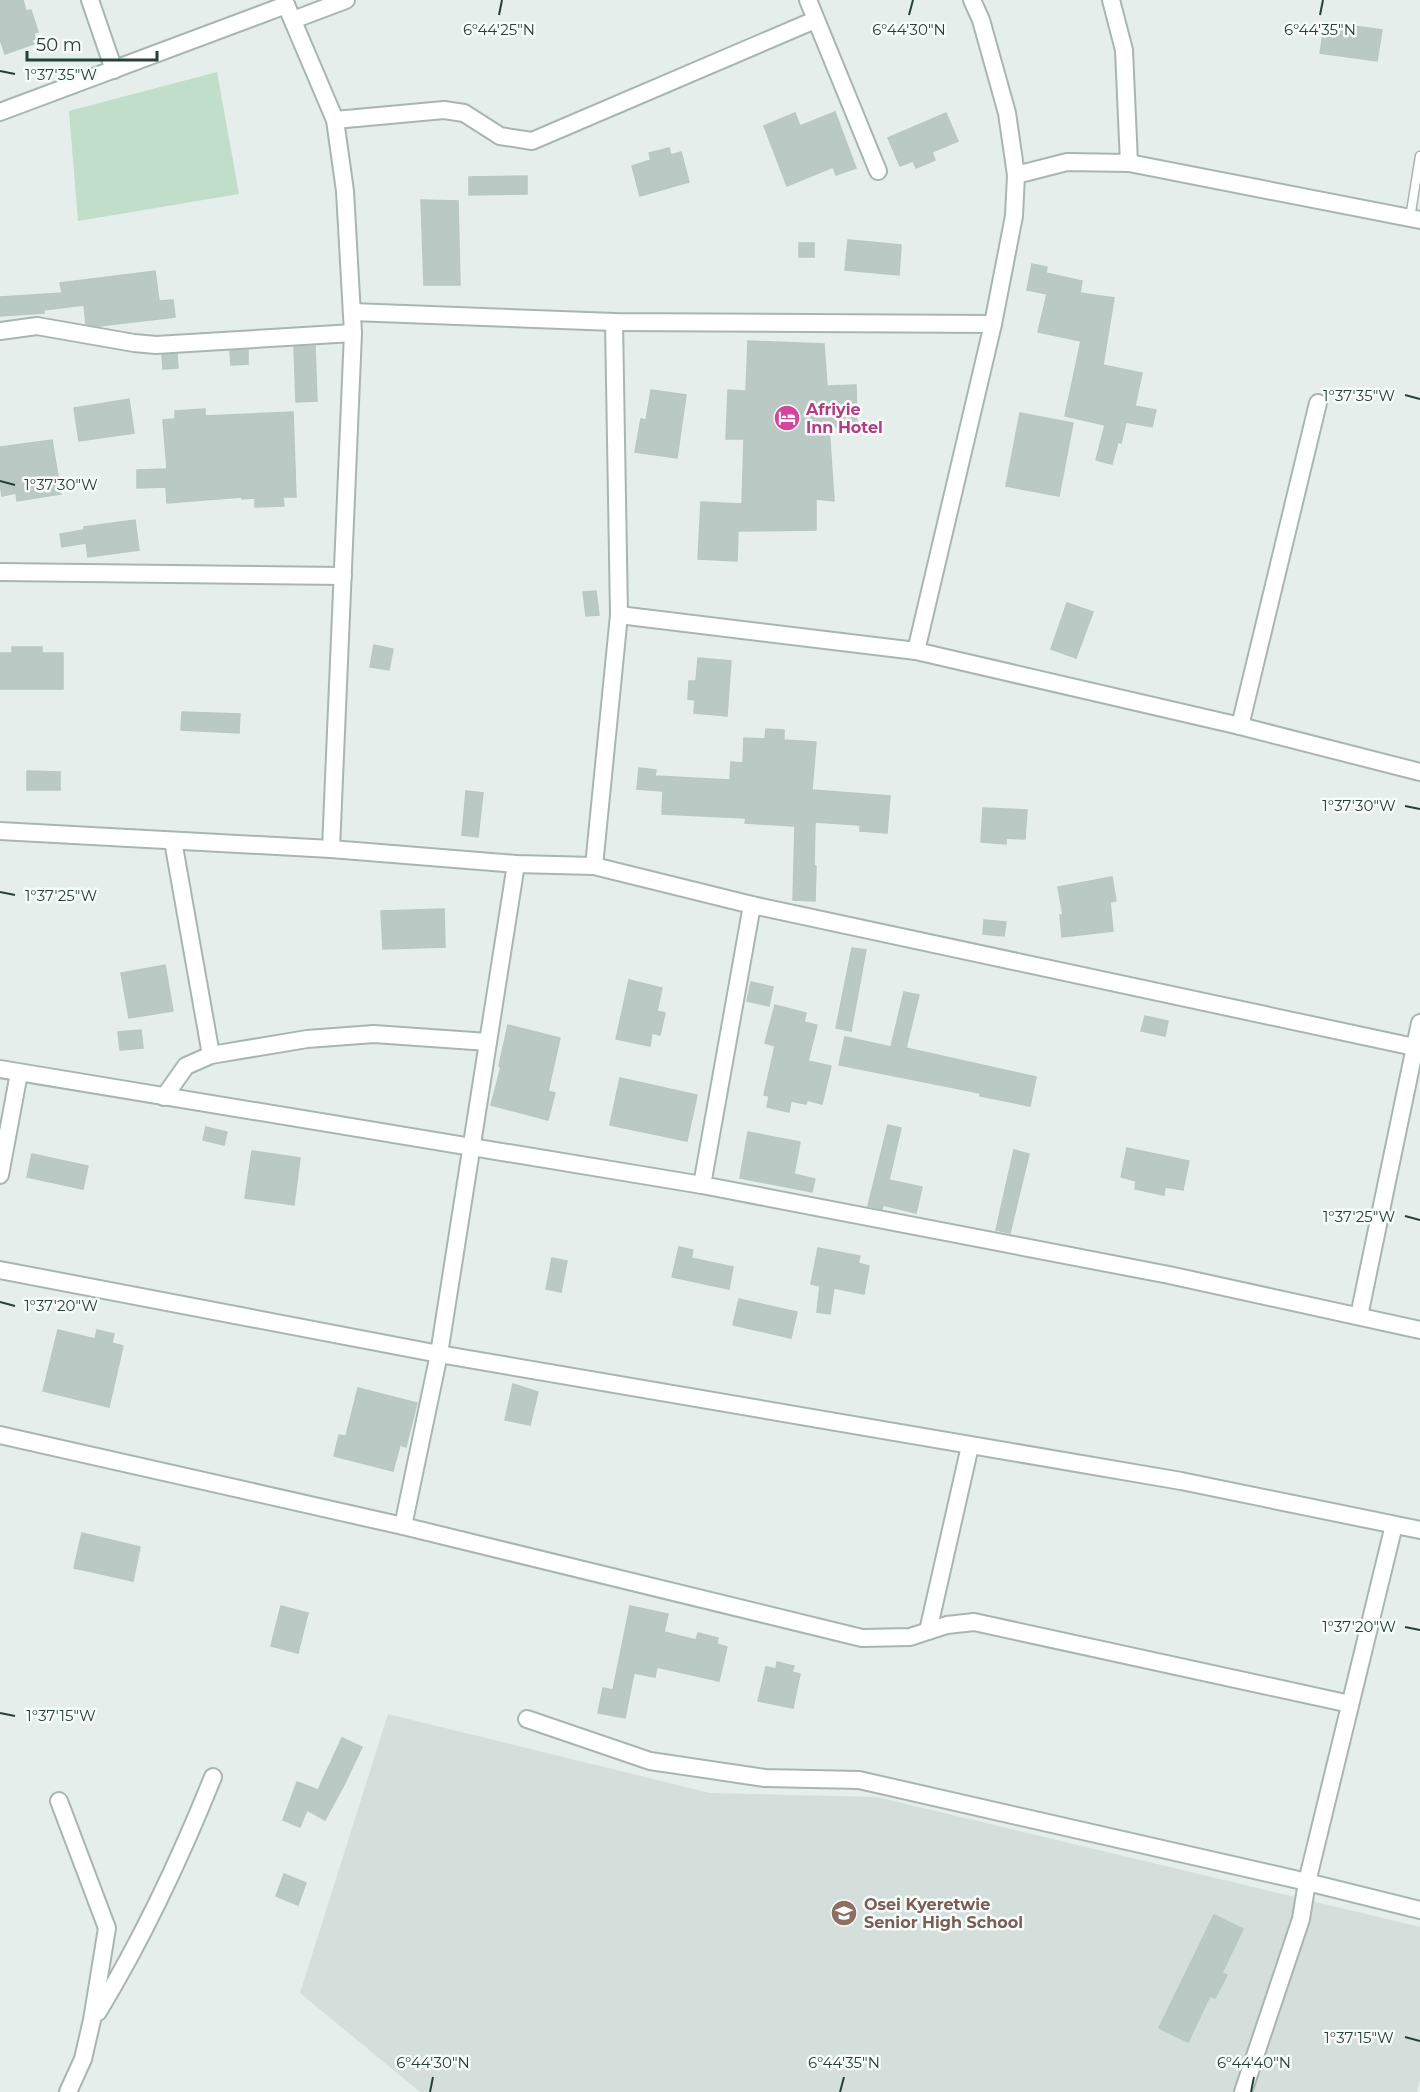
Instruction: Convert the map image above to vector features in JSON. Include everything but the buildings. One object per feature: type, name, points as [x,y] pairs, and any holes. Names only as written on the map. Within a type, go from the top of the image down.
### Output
[{"type":"street","points":[[90,0],[114,70]]},
{"type":"street","points":[[0,112],[288,9],[346,0]]},
{"type":"street","points":[[808,0],[878,171]]},
{"type":"street","points":[[916,651],[993,324],[1014,216],[1016,175],[1007,113],[981,20],[972,0]]},
{"type":"street","points":[[1111,0],[1124,50],[1129,163]]},
{"type":"street","points":[[288,9],[335,120],[345,191],[352,312],[353,333],[331,849]]},
{"type":"street","points":[[335,120],[444,110],[464,113],[500,136],[520,141],[532,141],[816,20]]},
{"type":"street","points":[[1016,175],[1067,162],[1129,163],[1415,219]]},
{"type":"street","points":[[352,312],[614,322],[993,324]]},
{"type":"street","points":[[594,866],[619,615],[614,322]]},
{"type":"street","points":[[0,331],[37,326],[156,345],[353,333]]},
{"type":"street","points":[[1240,726],[1318,403]]},
{"type":"street","points":[[0,572],[343,576]]},
{"type":"street","points":[[619,615],[916,651],[1240,726],[1420,772]]},
{"type":"street","points":[[0,831],[331,849],[516,864],[594,866],[752,905],[1414,1047]]},
{"type":"street","points":[[173,841],[211,1055]]},
{"type":"street","points":[[403,1526],[439,1354],[516,864]]},
{"type":"street","points":[[702,1185],[752,905]]},
{"type":"street","points":[[1359,1316],[1420,1023]]},
{"type":"street","points":[[164,1097],[186,1066],[211,1055],[307,1039],[374,1034],[488,1042]]},
{"type":"street","points":[[0,1069],[702,1185],[1169,1275],[1420,1330]]},
{"type":"street","points":[[0,1175],[19,1073]]},
{"type":"street","points":[[0,1270],[439,1354],[1181,1481],[1420,1530]]},
{"type":"street","points":[[0,1435],[403,1526],[862,1638],[910,1636],[947,1624],[974,1622],[1350,1704]]},
{"type":"street","points":[[928,1631],[970,1446]]},
{"type":"street","points":[[1243,2092],[1301,1919],[1307,1882],[1394,1526]]},
{"type":"street","points":[[527,1719],[650,1761],[765,1778],[860,1780],[1420,1910]]},
{"type":"street","points":[[92,2020],[159,1904],[213,1777]]},
{"type":"street","points":[[59,1801],[107,1928],[92,2020],[83,2059],[68,2092]]},
{"type":"lane","points":[[1415,219],[1420,156]]},
{"type":"shaded area","name":"Osei Kyeretwie Senior High School","points":[[388,1714],[710,1793],[877,1797],[1420,1927],[1420,2079],[1417,2092],[420,2092],[300,1993]]},
{"type":"green space","points":[[217,72],[239,194],[78,221],[69,111]]},
{"type":"place","name":"Afriyie Inn Hotel","points":[[787,418]]},
{"type":"place","name":"Osei Kyeretwie Senior High School","points":[[844,1913]]}]
